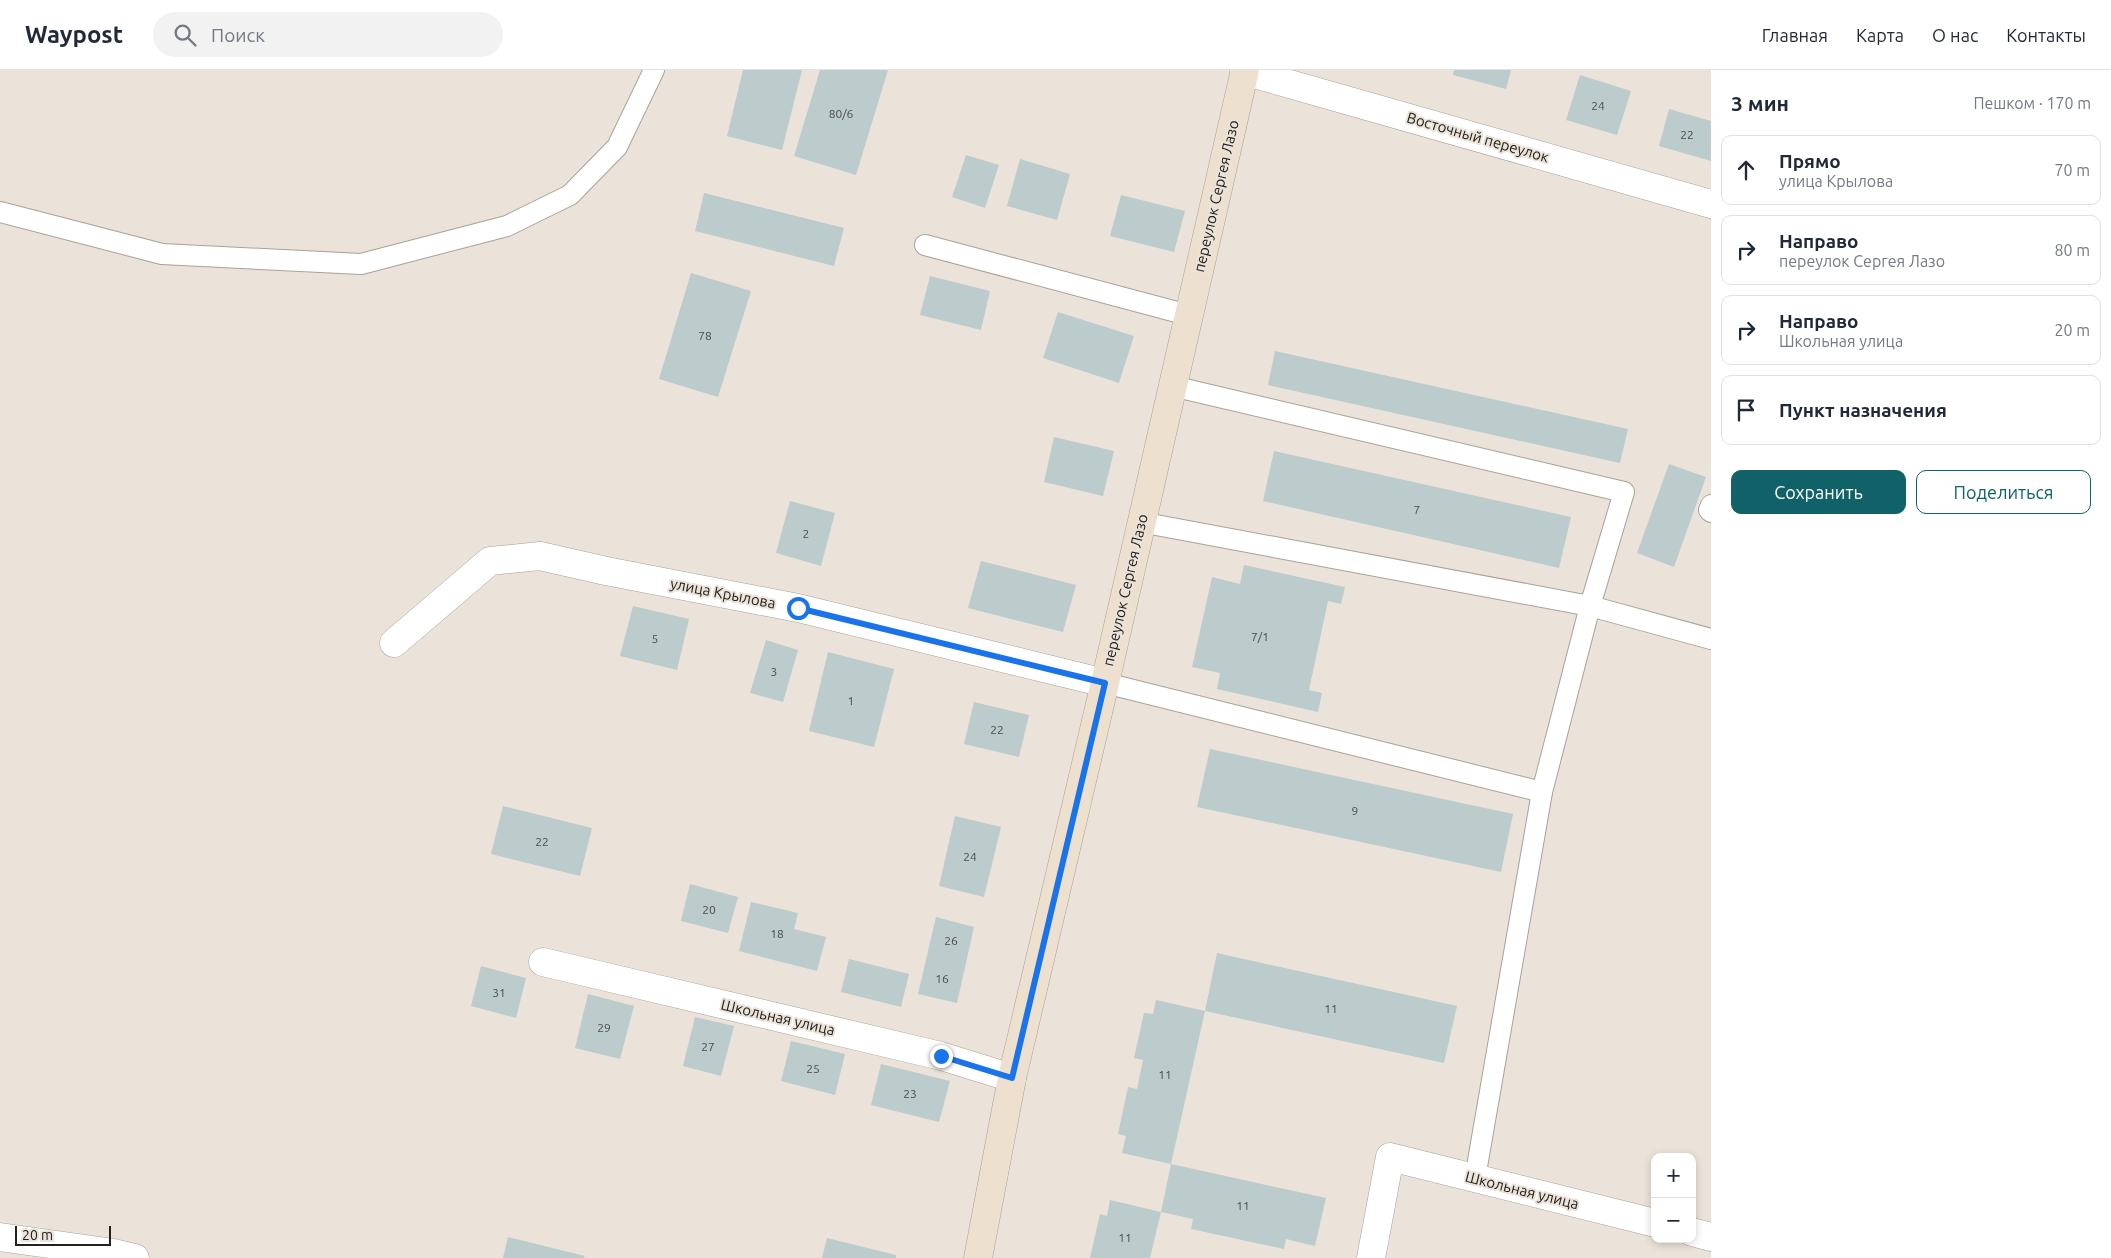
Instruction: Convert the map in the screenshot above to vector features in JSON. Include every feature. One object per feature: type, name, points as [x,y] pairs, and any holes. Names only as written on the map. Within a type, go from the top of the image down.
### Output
[{"type":"street","name":"Восточный переулок","points":[[1244,71],[1711,204]]},
{"type":"street","name":"переулок Сергея Лазо","points":[[978,1258],[1012,1078],[1105,683],[1140,522],[1244,71]]},
{"type":"street","name":"улица Крылова","points":[[394,643],[490,561],[540,556],[606,571],[798,608],[1105,683]]},
{"type":"street","name":"Школьная улица","points":[[543,962],[932,1054],[1012,1078]]},
{"type":"street","name":"Школьная улица","points":[[1371,1258],[1390,1157],[1651,1222]]},
{"type":"street","points":[[1696,1233],[1711,1237]]},
{"type":"street","points":[[0,1237],[114,1253],[135,1258]]},
{"type":"lane","points":[[0,212],[162,254],[361,264],[507,226],[570,195],[617,147],[654,70]]},
{"type":"lane","points":[[925,245],[1188,315]]},
{"type":"lane","points":[[1172,386],[1624,492],[1590,606],[1542,792],[1475,1178]]},
{"type":"lane","points":[[1711,505],[1709,510],[1711,512]]},
{"type":"lane","points":[[1140,522],[1590,606],[1711,639]]},
{"type":"lane","points":[[1105,683],[1542,792]]},
{"type":"building","points":[[743,70],[802,70],[782,150],[727,136]]},
{"type":"building","points":[[820,70],[888,70],[856,175],[794,156]]},
{"type":"building","points":[[1454,70],[1511,70],[1506,89],[1453,75]]},
{"type":"building","points":[[1580,75],[1631,91],[1617,135],[1566,120]]},
{"type":"building","points":[[1669,109],[1711,121],[1711,161],[1659,146]]},
{"type":"building","points":[[966,155],[999,165],[985,208],[952,197]]},
{"type":"building","points":[[1020,159],[1070,174],[1057,220],[1007,206]]},
{"type":"building","points":[[704,193],[844,228],[834,266],[695,231]]},
{"type":"building","points":[[1121,195],[1185,211],[1174,252],[1110,236]]},
{"type":"building","points":[[691,273],[751,291],[718,397],[659,379]]},
{"type":"building","points":[[930,276],[990,291],[981,330],[920,315]]},
{"type":"building","points":[[1058,312],[1134,336],[1119,383],[1043,358]]},
{"type":"building","points":[[1275,351],[1628,429],[1620,463],[1268,385]]},
{"type":"building","points":[[1054,437],[1114,451],[1103,496],[1044,482]]},
{"type":"building","points":[[1274,451],[1571,517],[1559,568],[1263,501]]},
{"type":"building","points":[[1669,464],[1706,477],[1674,567],[1637,553]]},
{"type":"building","points":[[790,501],[835,513],[821,566],[776,553]]},
{"type":"building","points":[[981,561],[1076,585],[1063,632],[968,608]]},
{"type":"building","points":[[1244,565],[1345,587],[1341,604],[1328,601],[1309,690],[1322,693],[1318,712],[1217,689],[1220,673],[1192,667],[1212,577],[1240,584]]},
{"type":"building","points":[[633,606],[689,619],[677,670],[620,656]]},
{"type":"building","points":[[766,640],[798,650],[783,702],[750,693]]},
{"type":"building","points":[[828,652],[894,669],[874,747],[809,731]]},
{"type":"building","points":[[974,702],[1029,715],[1019,757],[964,744]]},
{"type":"building","points":[[1210,749],[1513,814],[1501,872],[1197,807]]},
{"type":"building","points":[[503,806],[592,828],[580,876],[491,854]]},
{"type":"building","points":[[955,816],[1001,827],[984,897],[939,886]]},
{"type":"building","points":[[690,884],[738,897],[728,933],[681,921]]},
{"type":"building","points":[[751,902],[798,913],[794,929],[826,937],[817,971],[739,951]]},
{"type":"building","points":[[936,917],[974,927],[957,1003],[918,994]]},
{"type":"building","points":[[1217,953],[1457,1006],[1444,1063],[1205,1011]]},
{"type":"building","points":[[849,959],[909,974],[901,1007],[841,992]]},
{"type":"building","points":[[481,966],[526,978],[516,1018],[471,1006]]},
{"type":"building","points":[[588,994],[634,1006],[620,1059],[575,1048]]},
{"type":"building","points":[[1156,1000],[1205,1011],[1171,1164],[1122,1153],[1126,1136],[1118,1134],[1128,1087],[1137,1089],[1143,1060],[1134,1058],[1144,1013],[1153,1014]]},
{"type":"building","points":[[695,1017],[734,1026],[721,1076],[683,1066]]},
{"type":"building","points":[[791,1041],[845,1054],[835,1095],[781,1081]]},
{"type":"building","points":[[881,1064],[950,1081],[939,1122],[871,1105]]},
{"type":"building","points":[[1171,1164],[1326,1198],[1315,1246],[1286,1239],[1284,1249],[1191,1229],[1193,1219],[1161,1212]]},
{"type":"building","points":[[1110,1200],[1161,1212],[1150,1258],[1090,1258],[1100,1214],[1107,1216]]},
{"type":"building","points":[[508,1237],[585,1256],[584,1258],[503,1258]]},
{"type":"building","points":[[827,1238],[896,1255],[896,1258],[822,1258]]},
{"type":"route","points":[[798,608],[1105,683],[1012,1078],[941,1056]]}]
